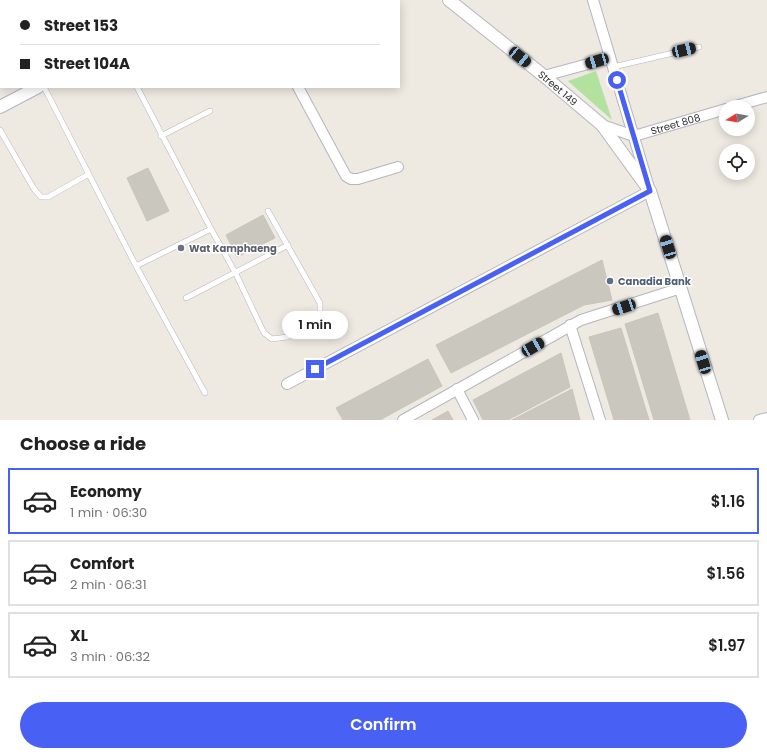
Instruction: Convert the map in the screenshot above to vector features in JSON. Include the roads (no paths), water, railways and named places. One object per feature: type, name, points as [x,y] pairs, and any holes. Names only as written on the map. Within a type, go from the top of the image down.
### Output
[{"type":"street","name":"Street 149","points":[[449,0],[544,76],[602,126],[650,191],[722,420]]},
{"type":"street","points":[[287,384],[650,191],[593,0]]},
{"type":"street","points":[[544,76],[612,62]]},
{"type":"street","points":[[0,107],[36,88]]},
{"type":"street","points":[[299,88],[346,176],[351,179],[358,180],[398,167]]},
{"type":"street","points":[[755,100],[767,97]]},
{"type":"street","name":"Street 808","points":[[634,136],[719,111]]},
{"type":"street","points":[[602,126],[634,136]]},
{"type":"street","points":[[403,420],[570,325],[581,320],[681,288]]},
{"type":"street","points":[[570,325],[600,420]]},
{"type":"street","points":[[457,389],[473,420]]},
{"type":"street","points":[[759,420],[767,418]]},
{"type":"lane","points":[[612,62],[699,47]]},
{"type":"lane","points":[[45,88],[136,266],[205,393]]},
{"type":"lane","points":[[137,88],[161,136],[235,272],[264,333],[272,339],[287,337],[320,318],[320,303],[268,210]]},
{"type":"lane","points":[[161,136],[210,111]]},
{"type":"lane","points":[[0,130],[40,197],[48,197],[89,174]]},
{"type":"lane","points":[[136,266],[211,229]]},
{"type":"lane","points":[[186,298],[288,245]]},
{"type":"place","name":"Wat Kamphaeng","points":[[181,248]]},
{"type":"place","name":"Canadia Bank","points":[[610,281]]}]
